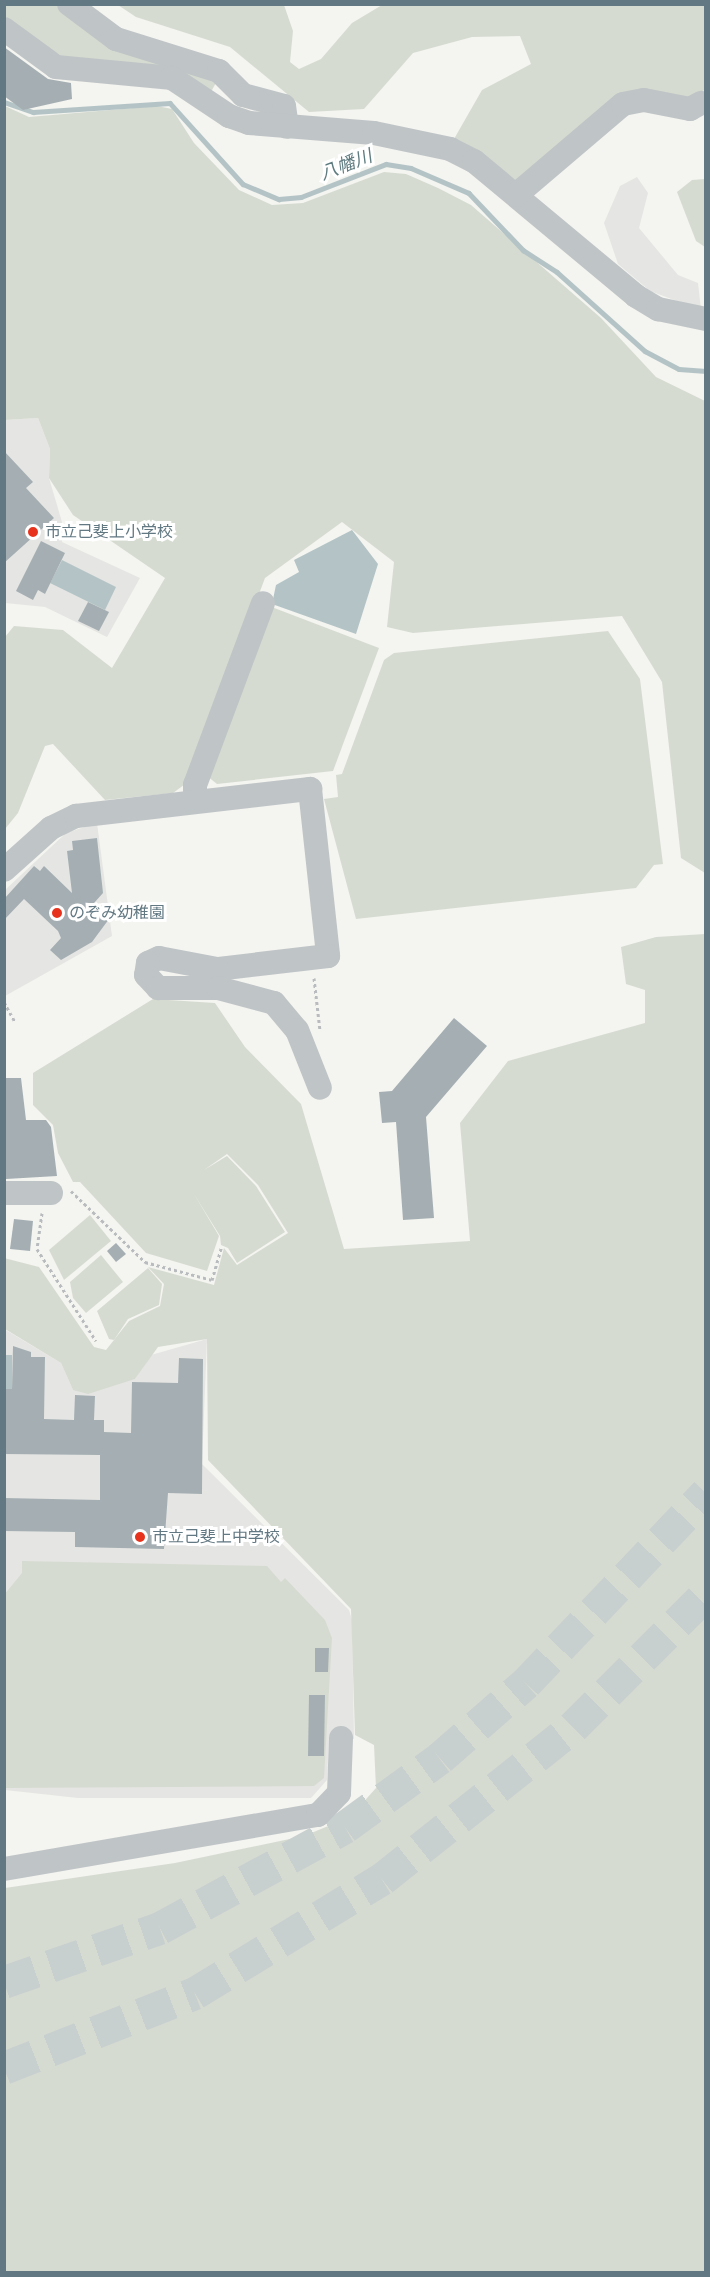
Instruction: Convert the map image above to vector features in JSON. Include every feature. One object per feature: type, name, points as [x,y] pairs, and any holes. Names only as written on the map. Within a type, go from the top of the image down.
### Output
[{"type":"street","points":[[69,4],[116,39],[219,71],[243,95],[284,106],[287,127]]},
{"type":"street","points":[[4,29],[56,67],[164,76],[190,87],[229,116],[287,127],[374,133],[450,149],[516,195],[636,296],[658,309],[705,319]]},
{"type":"street","points":[[516,195],[623,104],[644,100],[690,109],[701,103]]},
{"type":"street","points":[[195,801],[195,785],[263,603]]},
{"type":"street","points":[[4,870],[63,821],[107,811],[310,789],[328,956],[217,969],[159,957],[148,963],[146,975],[158,988],[218,988],[274,1003],[292,1020],[320,1088]]},
{"type":"street","points":[[4,1193],[47,1193]]},
{"type":"street","points":[[4,1869],[318,1815],[339,1793],[341,1738]]},
{"type":"path","points":[[314,980],[319,1026]]},
{"type":"path","points":[[4,1002],[15,1022]]},
{"type":"path","points":[[76,1191],[145,1263],[212,1280],[222,1246]]},
{"type":"path","points":[[47,1193],[37,1249],[96,1341]]},
{"type":"shaded area","points":[[4,5],[56,5],[92,34],[218,79],[211,92],[65,58],[20,31],[5,16]]},
{"type":"shaded area","points":[[118,5],[284,5],[293,31],[290,62],[299,69],[321,59],[352,23],[382,5],[705,5],[705,90],[678,101],[637,94],[518,182],[454,139],[482,90],[531,64],[520,36],[472,37],[413,53],[364,109],[309,112],[230,47],[136,17]]},
{"type":"shaded area","points":[[5,106],[29,117],[157,106],[172,109],[194,143],[239,190],[272,205],[303,203],[384,172],[406,174],[471,205],[601,318],[656,377],[705,401],[705,873],[681,858],[662,682],[622,616],[413,633],[387,627],[394,562],[342,522],[265,578],[188,782],[173,793],[105,800],[53,744],[45,746],[18,813],[5,829],[5,637],[14,626],[63,630],[112,668],[165,578],[73,515],[49,478],[50,449],[38,418],[5,420]]},
{"type":"shaded area","points":[[637,177],[648,193],[639,228],[678,275],[698,283],[701,310],[650,291],[618,264],[604,223],[620,186]]},
{"type":"shaded area","points":[[706,179],[705,247],[696,241],[677,192],[692,180]]},
{"type":"shaded area","name":"市立己斐上小学校","points":[[38,418],[50,449],[49,478],[62,522],[62,542],[140,578],[107,637],[45,607],[5,603],[5,420]]},
{"type":"shaded area","points":[[352,530],[378,564],[356,634],[272,604],[276,585],[299,572],[294,560]]},
{"type":"shaded area","points":[[62,560],[116,587],[105,610],[50,583]]},
{"type":"shaded area","points":[[269,606],[379,648],[333,771],[217,784],[207,776]]},
{"type":"shaded area","points":[[608,631],[640,679],[663,864],[654,865],[636,888],[356,919],[324,799],[338,797],[336,775],[342,774],[384,660],[394,653]]},
{"type":"shaded area","name":"のぞみ幼稚園","points":[[97,823],[112,936],[5,996],[5,890],[66,833]]},
{"type":"shaded area","points":[[705,934],[705,2272],[5,2272],[5,1888],[175,1863],[304,1836],[350,1817],[376,1788],[374,1745],[355,1735],[351,1609],[208,1460],[207,1339],[158,1347],[135,1379],[88,1394],[73,1390],[61,1363],[5,1329],[4,1258],[39,1267],[94,1347],[106,1350],[129,1321],[160,1306],[164,1284],[148,1267],[214,1285],[224,1248],[237,1265],[288,1233],[258,1185],[227,1154],[204,1170],[227,1156],[256,1186],[285,1232],[237,1263],[228,1248],[221,1245],[220,1236],[194,1194],[219,1236],[207,1271],[146,1253],[80,1182],[73,1182],[58,1153],[53,1125],[33,1105],[33,1073],[153,999],[215,1003],[245,1047],[301,1104],[344,1249],[470,1241],[460,1123],[508,1061],[645,1023],[645,990],[626,984],[621,947],[656,937]]},
{"type":"shaded area","points":[[90,1215],[111,1241],[64,1280],[49,1250]]},
{"type":"shaded area","points":[[101,1255],[123,1282],[86,1313],[73,1298],[70,1282]]},
{"type":"shaded area","points":[[148,1268],[162,1284],[159,1305],[128,1319],[114,1340],[109,1339],[97,1311]]},
{"type":"shaded area","name":"市立己斐上中学校","points":[[4,1329],[61,1363],[73,1390],[135,1379],[151,1355],[207,1339],[202,1464],[349,1610],[352,1620],[354,1739],[329,1738],[327,1780],[311,1798],[78,1798],[5,1790]]},
{"type":"shaded area","points":[[5,1355],[12,1355],[12,1389],[5,1389]]},
{"type":"shaded area","points":[[22,1561],[267,1566],[281,1582],[285,1578],[325,1620],[332,1638],[324,1778],[314,1786],[5,1788],[4,1595],[22,1573]]},
{"type":"building","points":[[4,47],[48,79],[71,83],[72,99],[23,110],[4,96]]},
{"type":"building","points":[[4,451],[33,482],[26,488],[54,518],[4,563]]},
{"type":"building","points":[[41,541],[65,553],[45,594],[38,590],[33,600],[16,591]]},
{"type":"building","points":[[88,602],[109,612],[99,631],[78,621]]},
{"type":"building","points":[[97,838],[103,893],[94,903],[109,919],[92,942],[61,960],[50,950],[61,938],[58,931],[24,899],[4,920],[4,899],[34,866],[40,871],[44,866],[72,893],[67,851],[73,850],[72,841]]},
{"type":"building","points":[[454,1018],[487,1046],[426,1117],[434,1218],[403,1220],[396,1122],[382,1123],[379,1092],[392,1091]]},
{"type":"building","points":[[4,1078],[21,1078],[26,1120],[46,1120],[51,1127],[57,1176],[6,1179]]},
{"type":"building","points":[[14,1219],[33,1221],[30,1251],[10,1249]]},
{"type":"building","points":[[116,1243],[126,1254],[116,1262],[107,1251]]},
{"type":"building","points":[[13,1346],[31,1352],[31,1357],[45,1357],[44,1419],[74,1420],[75,1395],[95,1396],[94,1420],[104,1420],[104,1432],[131,1433],[132,1382],[178,1383],[179,1358],[203,1359],[202,1494],[168,1493],[164,1549],[75,1547],[75,1532],[4,1531],[4,1498],[100,1500],[100,1455],[4,1454],[4,1389],[12,1389]]},
{"type":"building","points":[[315,1648],[329,1648],[328,1672],[315,1672]]},
{"type":"building","points":[[309,1695],[325,1695],[324,1756],[308,1756]]},
{"type":"waterway","name":"八幡川","points":[[4,102],[33,112],[170,103],[243,184],[279,199],[301,197],[386,164],[411,168],[469,193],[523,250],[557,272],[645,351],[679,369],[706,371]]},
{"type":"tunnel","points":[[4,1982],[160,1928],[345,1827],[440,1758],[526,1683],[706,1493]]},
{"type":"tunnel","points":[[4,2068],[195,1993],[382,1879],[573,1727],[706,1594]]},
{"type":"place","name":"市立己斐上小学校","points":[[33,532]]},
{"type":"place","name":"のぞみ幼稚園","points":[[57,913]]},
{"type":"place","name":"市立己斐上中学校","points":[[140,1537]]}]
